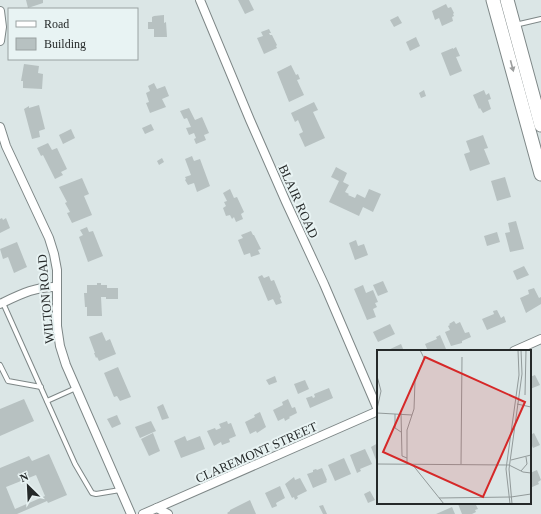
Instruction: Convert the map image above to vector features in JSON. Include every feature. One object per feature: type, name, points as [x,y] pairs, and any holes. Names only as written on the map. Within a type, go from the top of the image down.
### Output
[{"type":"main road","points":[[493,0],[507,27],[541,125]]},
{"type":"main road","points":[[507,0],[507,27],[541,174]]},
{"type":"street","name":"BLAIR ROAD","points":[[200,0],[283,196],[324,284],[377,409]]},
{"type":"street","points":[[0,11],[2,27],[0,41]]},
{"type":"street","name":"WILTON ROAD","points":[[0,127],[6,146],[49,238],[55,259],[57,326],[60,346],[66,365],[130,514]]},
{"type":"street","points":[[1,303],[39,288],[57,287]]},
{"type":"street","points":[[516,350],[541,339]]},
{"type":"street","name":"CLAREMONT STREET","points":[[143,514],[377,411]]},
{"type":"street","points":[[157,508],[168,514]]},
{"type":"lane","points":[[507,27],[541,19]]},
{"type":"lane","points":[[1,303],[41,387],[75,464],[92,493],[96,494],[120,489]]},
{"type":"lane","points":[[0,364],[8,381],[41,387]]},
{"type":"lane","points":[[47,401],[76,388]]},
{"type":"building","points":[[26,0],[43,0],[43,3],[28,8]]},
{"type":"building","points":[[238,0],[249,0],[254,10],[245,14]]},
{"type":"building","points":[[446,4],[448,8],[451,7],[454,16],[452,17],[453,21],[442,26],[439,18],[435,20],[432,11]]},
{"type":"building","points":[[164,15],[167,37],[154,37],[154,29],[148,29],[148,22],[152,22],[152,17],[154,16]]},
{"type":"building","points":[[398,16],[402,23],[394,27],[390,20]]},
{"type":"building","points":[[269,29],[271,33],[269,33],[272,35],[277,48],[264,54],[257,38],[263,36],[261,32]]},
{"type":"building","points":[[416,37],[420,46],[410,51],[406,42]]},
{"type":"building","points":[[456,47],[460,56],[456,57],[462,71],[450,76],[441,53]]},
{"type":"building","points":[[24,64],[39,66],[38,73],[43,74],[42,89],[23,88],[23,81],[21,81]]},
{"type":"building","points":[[291,65],[296,75],[298,74],[300,79],[297,80],[304,95],[289,102],[277,72]]},
{"type":"building","points":[[154,83],[157,89],[165,86],[169,96],[162,99],[166,107],[150,113],[146,103],[149,102],[146,93],[150,91],[148,86]]},
{"type":"building","points":[[424,90],[426,96],[421,98],[419,93]]},
{"type":"building","points":[[484,90],[486,95],[489,93],[491,99],[488,100],[491,109],[483,113],[480,108],[479,109],[473,95]]},
{"type":"building","points":[[314,102],[318,110],[313,112],[325,138],[305,147],[299,134],[303,132],[298,120],[295,122],[291,113]]},
{"type":"building","points":[[39,105],[45,129],[39,131],[40,137],[32,139],[24,109],[29,106],[29,108]]},
{"type":"building","points":[[189,108],[195,120],[202,117],[209,133],[204,135],[206,140],[196,144],[194,133],[189,135],[186,128],[191,127],[187,118],[184,119],[180,111]]},
{"type":"building","points":[[151,124],[154,130],[145,134],[142,128]]},
{"type":"building","points":[[71,129],[75,138],[63,144],[59,135]]},
{"type":"building","points":[[483,135],[488,148],[484,149],[490,164],[470,171],[464,154],[470,152],[466,141]]},
{"type":"building","points":[[48,143],[52,150],[57,148],[67,169],[61,172],[63,175],[55,179],[43,155],[41,156],[37,148]]},
{"type":"building","points":[[192,156],[194,161],[200,159],[210,186],[197,192],[194,183],[188,185],[185,180],[185,177],[191,175],[185,159]]},
{"type":"building","points":[[162,158],[164,162],[159,165],[157,161]]},
{"type":"building","points":[[336,167],[347,173],[343,182],[349,185],[345,192],[349,194],[348,195],[355,198],[357,194],[365,198],[369,189],[381,194],[373,212],[363,207],[359,216],[329,202],[339,181],[331,177]]},
{"type":"building","points":[[505,177],[511,197],[497,201],[491,181]]},
{"type":"building","points":[[82,178],[89,194],[84,196],[92,215],[72,223],[67,213],[70,212],[65,203],[67,202],[59,187]]},
{"type":"building","points":[[230,189],[234,198],[237,197],[244,212],[241,214],[243,219],[236,222],[234,217],[232,219],[230,215],[226,216],[223,208],[226,206],[224,202],[227,201],[223,193]]},
{"type":"building","points":[[2,218],[3,220],[6,218],[10,228],[0,233],[0,219]]},
{"type":"building","points":[[516,221],[524,249],[510,252],[505,233],[510,232],[508,223]]},
{"type":"building","points":[[87,227],[89,232],[93,231],[103,256],[88,262],[79,237],[83,235],[80,230]]},
{"type":"building","points":[[251,231],[261,249],[258,250],[260,254],[251,257],[250,253],[244,255],[238,240],[243,238],[241,235]]},
{"type":"building","points":[[497,232],[500,242],[487,246],[484,236]]},
{"type":"building","points":[[356,240],[358,246],[364,244],[368,255],[355,260],[349,243]]},
{"type":"building","points":[[17,242],[27,267],[14,273],[8,257],[3,259],[0,249]]},
{"type":"building","points":[[524,266],[529,275],[517,280],[513,271]]},
{"type":"building","points":[[262,275],[264,278],[269,276],[271,281],[274,280],[282,303],[276,305],[273,299],[268,301],[258,277]]},
{"type":"building","points":[[383,281],[388,292],[378,296],[373,285]]},
{"type":"building","points":[[97,283],[107,285],[107,288],[118,288],[118,299],[106,299],[106,297],[101,297],[102,316],[87,316],[84,293],[87,293],[87,285],[97,285]]},
{"type":"building","points":[[363,285],[366,293],[373,290],[378,302],[375,303],[377,307],[373,309],[376,317],[367,320],[354,289]]},
{"type":"building","points":[[534,288],[539,298],[541,297],[541,304],[526,313],[520,298],[529,294],[528,290]]},
{"type":"building","points":[[497,310],[501,318],[504,316],[506,322],[487,330],[482,319],[494,314],[493,311]]},
{"type":"building","points":[[454,321],[456,324],[460,322],[465,333],[469,332],[471,337],[462,341],[462,343],[451,346],[445,332],[450,330],[448,326]]},
{"type":"building","points":[[390,324],[395,334],[378,342],[373,332]]},
{"type":"building","points":[[102,332],[106,341],[110,339],[116,354],[99,361],[97,357],[96,358],[89,337]]},
{"type":"building","points":[[440,335],[446,349],[428,350],[425,344],[437,339],[436,337]]},
{"type":"building","points":[[401,344],[404,350],[388,350]]},
{"type":"building","points":[[118,367],[131,397],[120,401],[117,396],[114,397],[104,373]]},
{"type":"building","points":[[535,375],[540,385],[531,389],[531,377]]},
{"type":"building","points":[[275,376],[277,382],[269,385],[266,380]]},
{"type":"building","points":[[305,380],[309,389],[298,394],[294,384]]},
{"type":"building","points":[[329,388],[333,398],[310,408],[306,398],[312,396],[313,398],[315,397],[314,394]]},
{"type":"building","points":[[24,399],[34,421],[0,436],[0,409]]},
{"type":"building","points":[[288,399],[292,408],[295,407],[297,413],[285,421],[284,418],[278,421],[273,410],[283,405],[282,402]]},
{"type":"building","points":[[163,404],[169,418],[162,420],[157,407]]},
{"type":"building","points":[[260,412],[266,427],[257,433],[256,431],[250,434],[245,422],[255,417],[254,415]]},
{"type":"building","points":[[117,415],[121,424],[112,428],[107,419]]},
{"type":"building","points":[[151,421],[156,431],[140,438],[135,427]]},
{"type":"building","points":[[227,421],[228,424],[231,423],[236,436],[229,439],[230,442],[222,445],[221,442],[214,446],[207,431],[215,428],[216,430],[221,428],[219,424]]},
{"type":"building","points":[[153,433],[160,451],[149,456],[141,439]]},
{"type":"building","points":[[534,433],[540,445],[533,448],[531,444],[531,434]]},
{"type":"building","points":[[185,436],[187,441],[200,436],[205,449],[181,458],[174,441]]},
{"type":"building","points":[[377,444],[376,460],[371,447]]},
{"type":"building","points":[[365,449],[372,464],[360,469],[361,471],[357,473],[350,455]]},
{"type":"building","points":[[49,454],[67,495],[48,503],[47,501],[17,514],[0,514],[0,468],[29,456],[32,461]],"holes":[[[36,475],[45,496],[15,509],[6,487]]]},
{"type":"building","points":[[344,458],[351,474],[335,481],[328,465]]},
{"type":"building","points":[[322,468],[327,482],[313,488],[307,474],[313,472],[313,470]]},
{"type":"building","points":[[537,470],[541,480],[538,482],[539,484],[531,488],[531,473]]},
{"type":"building","points":[[294,477],[295,480],[300,478],[307,491],[297,496],[298,498],[295,500],[294,497],[292,498],[285,484]]},
{"type":"building","points":[[280,486],[285,498],[276,503],[277,506],[272,508],[265,493]]},
{"type":"building","points":[[370,491],[375,500],[368,503],[364,494]]},
{"type":"building","points":[[250,500],[256,514],[227,513],[230,510]]},
{"type":"building","points":[[458,504],[476,504],[478,509],[475,510],[476,512],[472,514],[462,514]]},
{"type":"building","points":[[323,505],[327,514],[323,514],[319,506]]},
{"type":"building","points":[[452,507],[455,514],[436,514]]}]
